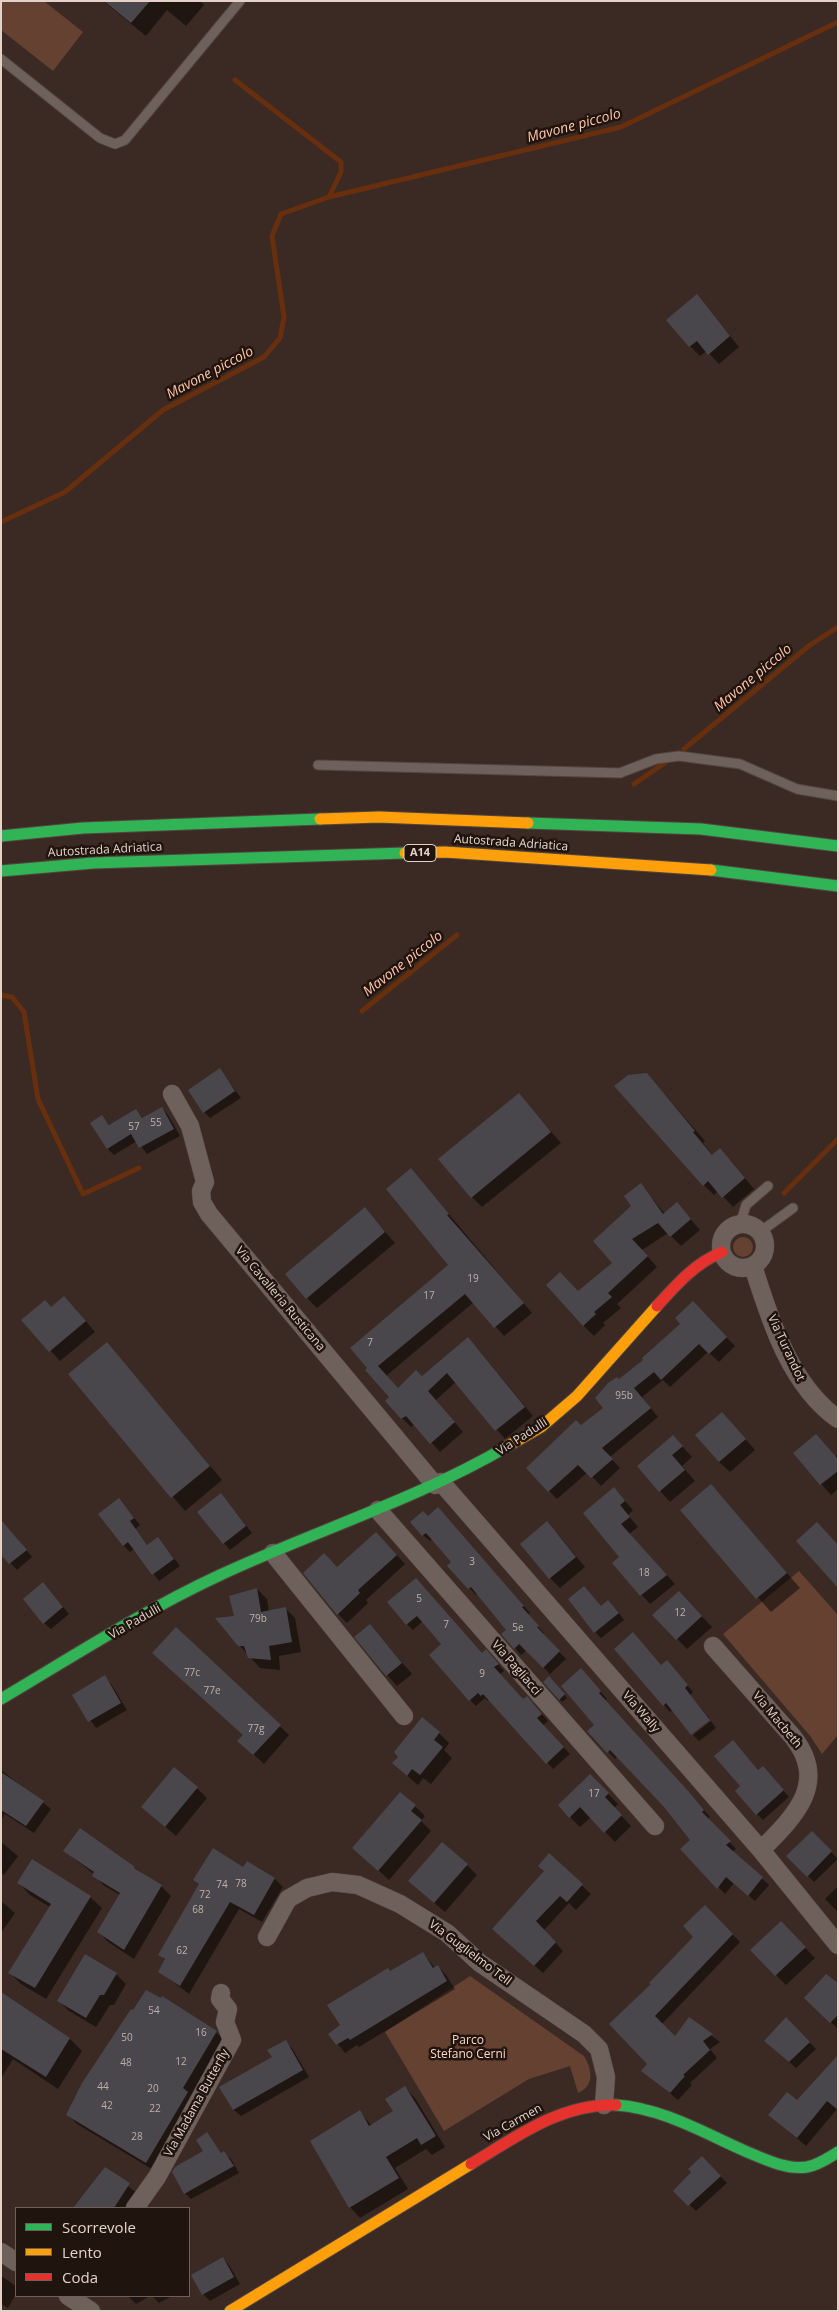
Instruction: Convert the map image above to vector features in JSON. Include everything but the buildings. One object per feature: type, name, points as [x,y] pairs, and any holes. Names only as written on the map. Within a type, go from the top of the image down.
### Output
[{"type":"main road","name":"Autostrada Adriatica","points":[[1,836],[83,828],[378,817],[701,829],[838,846]]},
{"type":"main road","name":"Autostrada Adriatica","points":[[1,871],[93,863],[445,852],[727,871],[838,886]]},
{"type":"main road","name":"Via Padulli","points":[[1,1700],[137,1619],[218,1576],[378,1510],[438,1483],[482,1462],[542,1427],[577,1396],[681,1279],[702,1261],[722,1252]]},
{"type":"main road","name":"Via Carmen","points":[[230,2311],[544,2120],[585,2107],[604,2105],[636,2108],[660,2115],[779,2165],[804,2167],[825,2161],[838,2152]]},
{"type":"street","name":"Via Cavalleria Rusticana","points":[[172,1094],[192,1133],[205,1182],[201,1191],[202,1202],[208,1214],[438,1483]]},
{"type":"street","points":[[740,1225],[751,1226],[760,1232],[765,1244],[765,1251],[753,1266],[738,1267],[726,1259],[722,1252],[723,1239],[726,1234],[740,1225]]},
{"type":"street","name":"Via Turandot","points":[[753,1266],[762,1295],[803,1385],[825,1410],[838,1419]]},
{"type":"street","name":"Via Wally","points":[[438,1483],[761,1850],[838,1945]]},
{"type":"street","name":"Via Pagliacci","points":[[378,1510],[655,1826]]},
{"type":"street","points":[[272,1553],[404,1716]]},
{"type":"street","name":"Via Macbeth","points":[[713,1646],[793,1736],[803,1749],[808,1764],[809,1786],[799,1807],[761,1850]]},
{"type":"street","name":"Via Guglielmo Tell","points":[[267,1937],[288,1899],[307,1888],[332,1882],[358,1885],[400,1904],[447,1933],[480,1963],[584,2034],[600,2049],[606,2077],[604,2105]]},
{"type":"street","name":"Via Madama Butterfly","points":[[136,2207],[156,2177],[232,2040],[225,2022],[228,2009],[220,1998],[221,1992]]},
{"type":"street","points":[[1,2252],[15,2261]]},
{"type":"street","points":[[74,2297],[91,2311]]},
{"type":"lane","points":[[1,59],[100,138],[115,144],[125,140],[240,1]]},
{"type":"lane","points":[[318,765],[620,773],[656,759],[679,756],[740,764],[796,789],[838,796]]},
{"type":"lane","points":[[740,1225],[746,1205],[768,1186]]},
{"type":"lane","points":[[760,1232],[793,1208]]},
{"type":"green space","points":[[1,1],[44,1],[83,32],[53,71],[1,30]]},
{"type":"green space","points":[[743,1237],[750,1240],[753,1247],[750,1254],[743,1257],[736,1254],[733,1247],[736,1240]]},
{"type":"green space","points":[[799,1571],[838,1615],[838,1735],[822,1754],[811,1737],[723,1634]]},
{"type":"green space","name":"Parco Stefano Cerni","points":[[470,1976],[584,2056],[590,2072],[587,2086],[578,2093],[570,2066],[529,2079],[444,2131],[385,2032]]},
{"type":"waterway","name":"Mavone piccolo","points":[[1,522],[65,492],[163,410],[264,357],[280,338],[284,317],[272,236],[281,214],[329,197],[621,127],[838,22]]},
{"type":"waterway","name":"Mavone piccolo","points":[[235,80],[341,162],[341,172],[329,197]]},
{"type":"waterway","name":"Mavone piccolo","points":[[684,749],[810,645],[838,627]]},
{"type":"waterway","name":"Mavone piccolo","points":[[634,784],[666,762]]},
{"type":"waterway","name":"Mavone piccolo","points":[[362,1011],[457,935]]},
{"type":"waterway","name":"Mavone piccolo","points":[[1,995],[12,997],[24,1012],[38,1099],[83,1194],[139,1168]]},
{"type":"waterway","name":"Mavone piccolo","points":[[784,1193],[838,1139]]},
{"type":"traffic: fast","points":[[1,836],[83,828],[320,819]]},
{"type":"traffic: fast","points":[[528,823],[701,829],[838,846]]},
{"type":"traffic: fast","points":[[1,871],[93,863],[405,853]]},
{"type":"traffic: fast","points":[[711,870],[838,886]]},
{"type":"traffic: fast","points":[[1,1699],[162,1604],[218,1576],[437,1483],[508,1446]]},
{"type":"traffic: fast","points":[[616,2105],[633,2107],[666,2116],[760,2157],[791,2167],[811,2166],[838,2152]]},
{"type":"traffic: slow","points":[[320,819],[379,817],[528,823]]},
{"type":"traffic: slow","points":[[405,853],[445,852],[711,870]]},
{"type":"traffic: slow","points":[[508,1446],[541,1427],[577,1396],[657,1306]]},
{"type":"traffic: slow","points":[[230,2311],[471,2164]]},
{"type":"traffic: jam","points":[[657,1306],[694,1269],[722,1252]]},
{"type":"traffic: jam","points":[[471,2164],[522,2133],[558,2116],[596,2106],[616,2105]]}]
